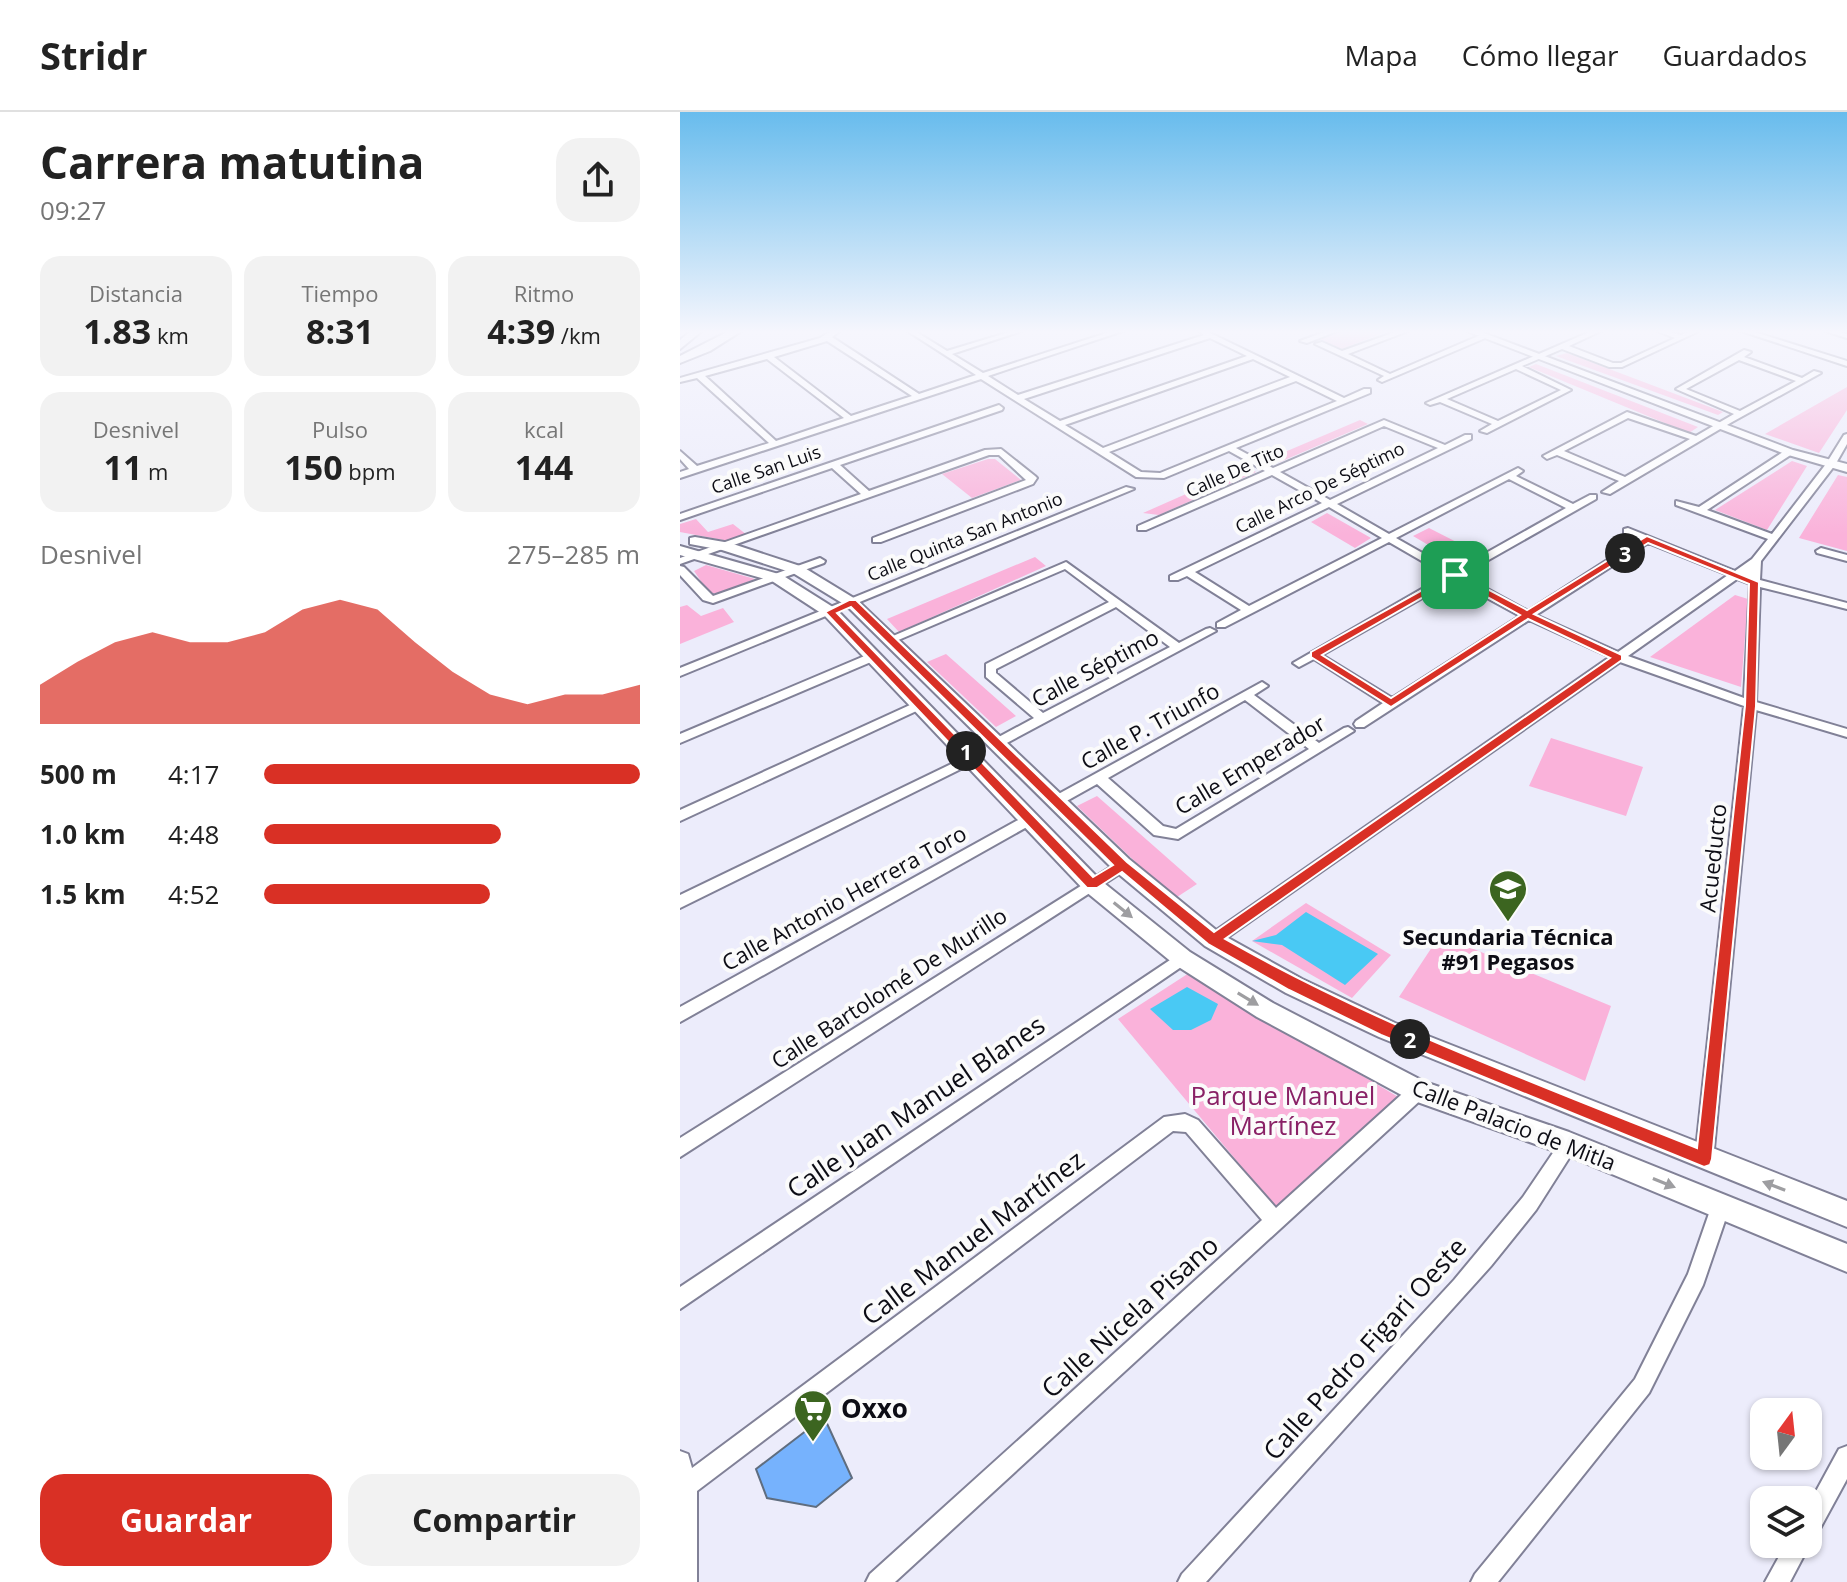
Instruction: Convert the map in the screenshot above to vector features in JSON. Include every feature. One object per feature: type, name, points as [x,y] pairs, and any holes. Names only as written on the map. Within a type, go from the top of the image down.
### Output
[{"type":"main road","name":"Calle Palacio de Mitla","points":[[680,539],[725,546],[798,570],[852,603],[999,742],[1122,865],[1213,940],[1294,986],[1387,1030],[1847,1214]]},
{"type":"main road","name":"Calle Palacio de Mitla","points":[[680,550],[777,578],[830,612],[1092,885],[1182,958],[1288,1024],[1418,1091],[1569,1144],[1847,1258]]},
{"type":"street","points":[[725,399],[775,444]]},
{"type":"street","points":[[823,399],[851,420]]},
{"type":"street","points":[[680,475],[918,399]]},
{"type":"street","points":[[1019,399],[1139,475],[1161,476],[1350,399]]},
{"type":"street","points":[[1057,425],[1133,399]]},
{"type":"street","points":[[1101,452],[1242,399]]},
{"type":"street","points":[[1339,399],[1344,401]]},
{"type":"street","points":[[1430,403],[1441,399],[1499,424]]},
{"type":"street","points":[[1484,431],[1551,399]]},
{"type":"street","points":[[1650,399],[1789,452],[1847,468]]},
{"type":"street","points":[[1703,399],[1741,414]]},
{"type":"street","points":[[1607,492],[1770,399]]},
{"type":"street","name":"Calle San Luis","points":[[680,517],[999,408]]},
{"type":"street","points":[[1626,481],[1552,454],[1631,415],[1698,439]]},
{"type":"street","name":"Calle De Tito","points":[[1142,528],[1384,423],[1445,448]]},
{"type":"street","name":"Calle Arco De Séptimo","points":[[1174,578],[1468,437]]},
{"type":"street","points":[[1213,940],[1733,574],[1756,561],[1830,465],[1847,437]]},
{"type":"street","points":[[1229,448],[1527,615],[1618,657],[1750,706],[1847,733]]},
{"type":"street","points":[[680,561],[993,451],[1001,452],[1032,478],[1030,482],[877,540]]},
{"type":"street","points":[[1699,511],[1789,452]]},
{"type":"street","points":[[680,454],[696,471]]},
{"type":"street","points":[[833,464],[868,495]]},
{"type":"street","name":"Calle Séptimo","points":[[999,742],[1514,473],[1573,508]]},
{"type":"street","name":"Calle Quinta San Antonio","points":[[680,672],[1129,489]]},
{"type":"street","points":[[1299,663],[1593,497]]},
{"type":"street","points":[[1679,503],[1775,538]]},
{"type":"street","points":[[1628,531],[1754,582],[1847,606]]},
{"type":"street","name":"Calle Emperador","points":[[1098,777],[1159,831],[1178,834],[1354,727],[1647,539]]},
{"type":"street","points":[[1821,551],[1847,558]]},
{"type":"street","points":[[680,569],[707,598],[713,600],[820,561]]},
{"type":"street","name":"Acueducto","points":[[1704,1159],[1750,706],[1756,561]]},
{"type":"street","points":[[892,639],[1058,566],[1070,566],[1178,648]]},
{"type":"street","points":[[1187,571],[1248,610]]},
{"type":"street","points":[[1042,719],[990,674],[990,667],[1116,603]]},
{"type":"street","points":[[1315,655],[1391,703]]},
{"type":"street","points":[[680,739],[874,656]]},
{"type":"street","name":"Calle P. Triunfo","points":[[1058,800],[1262,686]]},
{"type":"street","points":[[1246,695],[1318,749]]},
{"type":"street","points":[[680,816],[921,704]]},
{"type":"street","points":[[680,902],[972,758]]},
{"type":"street","name":"Calle Antonio Herrera Toro","points":[[680,1015],[1029,819]]},
{"type":"street","name":"Calle Bartolomé De Murillo","points":[[680,1148],[1122,865]]},
{"type":"street","name":"Calle Juan Manuel Blanes","points":[[680,1299],[1182,958]]},
{"type":"street","name":"Calle Nicela Pisano","points":[[878,1582],[1418,1091]]},
{"type":"street","name":"Calle Manuel Martínez","points":[[686,1486],[1170,1123],[1185,1122],[1192,1126],[1276,1222]]},
{"type":"street","name":"Calle Pedro Figari Oeste","points":[[1190,1582],[1426,1326],[1510,1229],[1569,1144]]},
{"type":"street","points":[[1483,1582],[1642,1386],[1696,1278],[1721,1206]]},
{"type":"street","points":[[1822,1503],[1847,1457]]},
{"type":"street","points":[[680,1462],[686,1486],[685,1582]]},
{"type":"street","points":[[1777,1582],[1791,1558]]},
{"type":"green space","points":[[1606,399],[1625,399],[1698,427],[1689,433]]},
{"type":"green space","points":[[1673,399],[1688,399],[1723,412],[1718,415]]},
{"type":"green space","points":[[1827,399],[1847,399],[1847,410],[1819,453],[1765,434]]},
{"type":"green space","points":[[1360,420],[1368,424],[1280,462],[1273,457]]},
{"type":"green space","points":[[995,459],[1021,480],[972,498],[942,474]]},
{"type":"green space","points":[[1792,461],[1807,466],[1767,530],[1715,510]]},
{"type":"green space","points":[[1247,467],[1256,472],[1159,515],[1143,513]]},
{"type":"green space","points":[[1838,475],[1847,477],[1847,551],[1799,538]]},
{"type":"green space","points":[[1327,513],[1371,538],[1355,548],[1311,522]]},
{"type":"green space","points":[[696,519],[708,532],[733,524],[747,535],[728,541],[680,532],[680,524]]},
{"type":"green space","points":[[1429,528],[1478,553],[1459,563],[1413,536]]},
{"type":"green space","points":[[1035,557],[1046,566],[899,632],[887,619]]},
{"type":"green space","points":[[706,565],[755,579],[718,594],[709,593],[694,571]]},
{"type":"green space","points":[[1735,595],[1748,599],[1741,687],[1650,657]]},
{"type":"green space","points":[[687,605],[701,616],[723,608],[734,622],[680,644],[680,607]]},
{"type":"green space","points":[[946,654],[1016,716],[996,727],[927,662]]},
{"type":"green space","points":[[1551,738],[1643,767],[1626,816],[1529,786]]},
{"type":"green space","points":[[1097,796],[1197,884],[1174,899],[1077,806]]},
{"type":"green space","points":[[1306,903],[1391,955],[1352,998],[1252,941]]},
{"type":"green space","points":[[1440,935],[1611,1006],[1585,1081],[1399,997]]},
{"type":"green space","name":"Parque Manuel Martínez","points":[[1189,973],[1400,1098],[1277,1209],[1118,1019]]},
{"type":"water","points":[[1306,912],[1378,954],[1345,985],[1282,945],[1252,941],[1276,935]]},
{"type":"water","points":[[1187,987],[1218,1004],[1211,1020],[1191,1030],[1173,1030],[1150,1009]]},
{"type":"building","name":"Oxxo","points":[[824,1417],[852,1478],[816,1507],[767,1498],[756,1469]]},
{"type":"place","name":"Secundaria Técnica #91 Pegasos","points":[[1508,923]]},
{"type":"place","name":"Oxxo","points":[[813,1443]]},
{"type":"route","points":[[1455,575],[1315,655],[1391,703],[1509,627],[1527,615],[1541,605],[1647,539],[1754,582],[1750,706],[1704,1159],[1387,1030],[1294,986],[1213,940],[1122,865],[999,742],[852,603],[830,612],[1092,885],[1122,865],[1213,940],[1618,657],[1527,615],[1455,575]]}]
